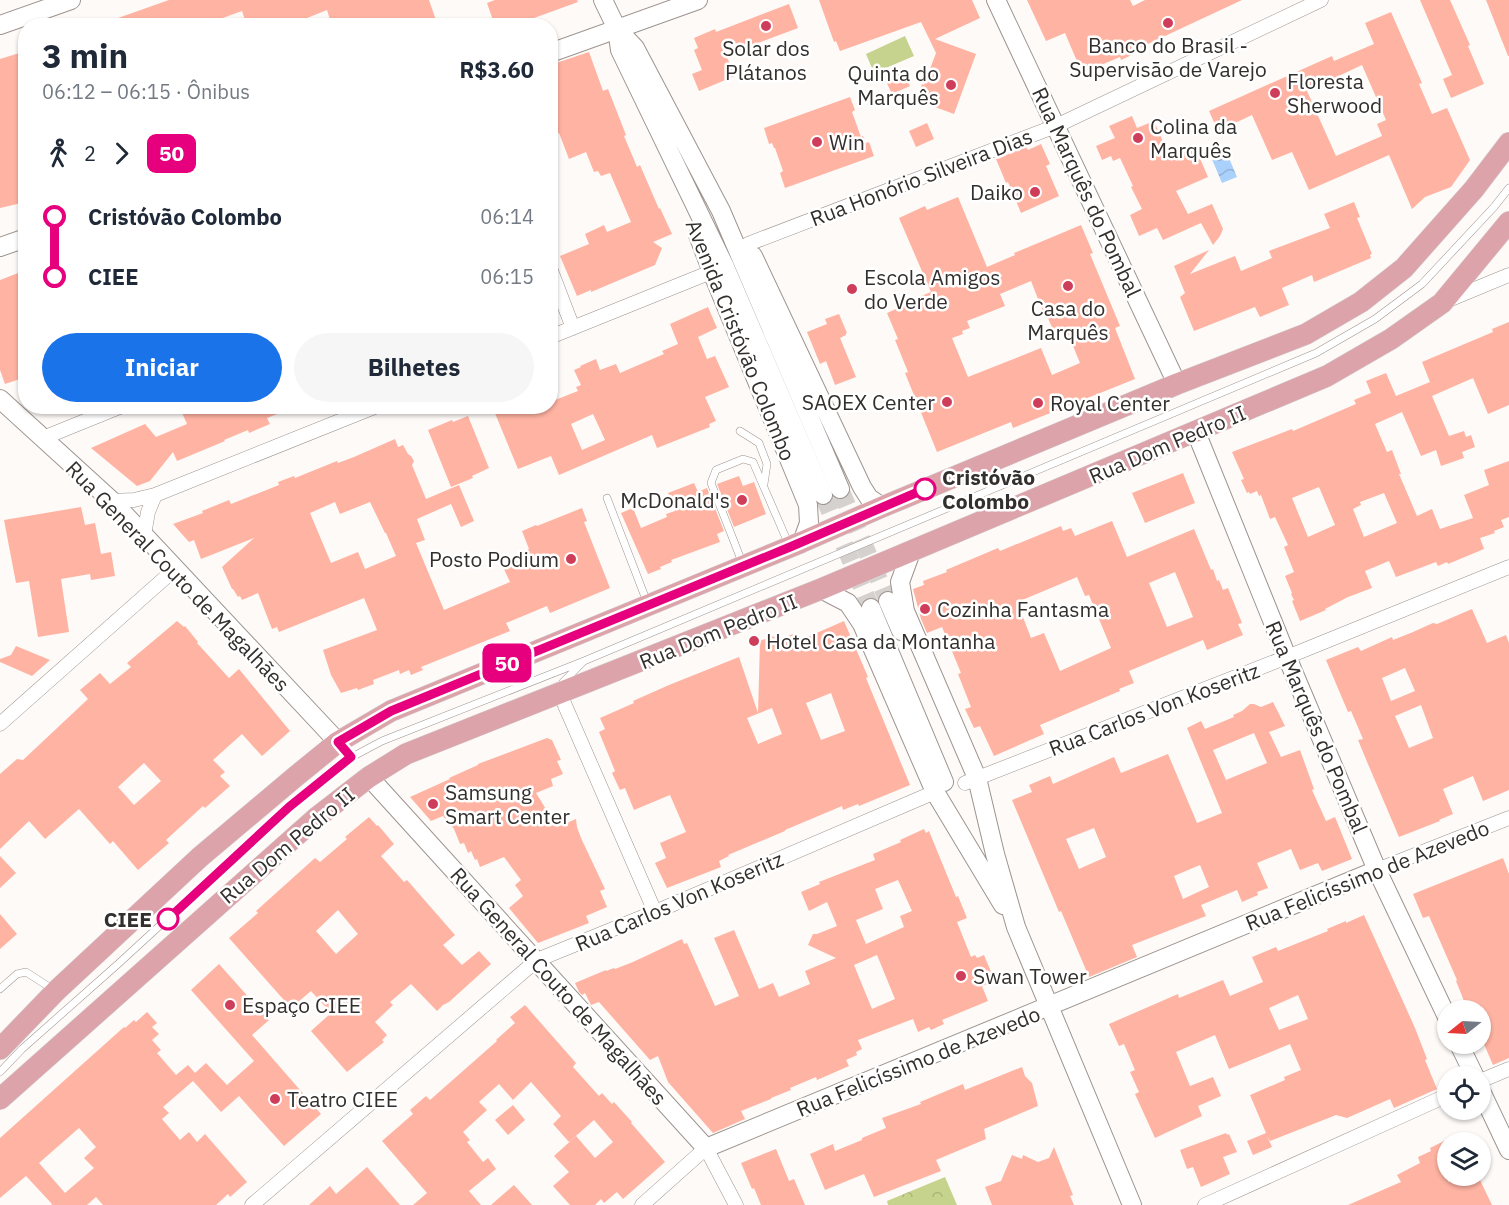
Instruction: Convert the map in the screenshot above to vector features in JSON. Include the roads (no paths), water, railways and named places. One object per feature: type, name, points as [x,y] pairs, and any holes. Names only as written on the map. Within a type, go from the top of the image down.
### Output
[{"type":"main road","points":[[20,18],[71,0]]},
{"type":"main road","name":"Avenida Cristóvão Colombo","points":[[603,0],[617,29],[620,50],[718,270],[808,505],[809,523],[796,545]]},
{"type":"main road","points":[[558,50],[698,0]]},
{"type":"main road","name":"Rua Marquês do Pombal","points":[[996,0],[1177,384]]},
{"type":"main road","points":[[0,25],[18,19]]},
{"type":"main road","points":[[635,48],[637,29],[646,20]]},
{"type":"main road","name":"Avenida Cristóvão Colombo","points":[[617,29],[635,48],[721,211],[743,245],[862,487],[869,498],[882,507]]},
{"type":"main road","points":[[0,1049],[56,992],[200,857],[295,777],[345,750],[391,711],[571,633],[648,605],[796,545],[1177,384],[1305,334],[1361,302],[1404,268],[1474,189],[1509,143]]},
{"type":"main road","points":[[1442,303],[1509,222]]},
{"type":"main road","points":[[0,247],[18,241]]},
{"type":"main road","points":[[718,270],[832,492],[743,245]]},
{"type":"main road","name":"Rua Dom Pedro II","points":[[0,1099],[316,818],[369,777],[406,754],[821,590],[1327,376],[1390,339],[1442,303]]},
{"type":"main road","name":"Rua General Couto de Magalhães","points":[[0,399],[112,501],[345,750]]},
{"type":"main road","name":"Rua Marquês do Pombal","points":[[1196,432],[1287,657],[1377,870],[1439,1000]]},
{"type":"main road","points":[[911,552],[900,582],[904,611],[971,780],[1016,927],[1132,1205]]},
{"type":"main road","points":[[821,590],[848,603],[862,624],[935,792],[1016,927]]},
{"type":"main road","points":[[971,780],[879,605],[977,862]]},
{"type":"main road","name":"Rua General Couto de Magalhães","points":[[369,777],[706,1148]]},
{"type":"main road","name":"Rua Felicíssimo de Azevedo","points":[[706,1148],[1377,870]]},
{"type":"main road","points":[[1491,1112],[1509,1150]]},
{"type":"street","name":"Rua Honório Silveira Dias","points":[[743,245],[1056,126],[1321,0]]},
{"type":"street","points":[[558,334],[718,270]]},
{"type":"street","name":"Rua Dom Pedro II","points":[[1442,303],[1509,275]]},
{"type":"street","points":[[558,289],[573,328]]},
{"type":"street","points":[[43,438],[102,414]]},
{"type":"street","points":[[112,501],[134,500],[155,495],[356,414]]},
{"type":"street","points":[[144,535],[148,512],[155,495]]},
{"type":"street","name":"Rua Carlos Von Koseritz","points":[[971,780],[1287,657],[1509,567]]},
{"type":"street","points":[[0,724],[175,569]]},
{"type":"street","points":[[560,694],[656,912]]},
{"type":"street","name":"Rua Carlos Von Koseritz","points":[[252,1205],[537,960],[656,912],[935,792]]},
{"type":"street","name":"Rua Felicíssimo de Azevedo","points":[[1377,870],[1509,818]]},
{"type":"street","points":[[1491,1076],[1509,1069]]},
{"type":"street","points":[[1205,1205],[1437,1100]]},
{"type":"street","name":"Rua Felicíssimo de Azevedo","points":[[642,1205],[706,1148]]},
{"type":"street","name":"Rua General Couto de Magalhães","points":[[706,1148],[736,1205]]},
{"type":"lane","points":[[0,1072],[22,1049],[289,807],[345,750],[382,741],[584,661],[1316,353],[1375,319],[1422,284],[1509,188]]},
{"type":"lane","points":[[740,431],[759,443],[767,465],[764,487]]},
{"type":"lane","points":[[744,566],[711,483],[716,470],[743,459],[753,462],[796,545]]},
{"type":"lane","points":[[607,498],[648,605]]},
{"type":"lane","points":[[560,694],[563,682],[584,661]]},
{"type":"lane","points":[[0,989],[17,974],[26,972],[56,992]]},
{"type":"water","points":[[1226,151],[1237,177],[1222,183],[1211,157]]},
{"type":"tunnel","points":[[840,489],[888,601]]},
{"type":"tunnel","points":[[823,495],[871,608]]},
{"type":"place","name":"Banco do Brasil - Supervisão de Varejo","points":[[1168,23]]},
{"type":"place","name":"Solar dos Plátanos","points":[[766,26]]},
{"type":"place","name":"Quinta do Marquês","points":[[951,85]]},
{"type":"place","name":"Floresta Sherwood","points":[[1275,93]]},
{"type":"place","name":"Colina da Marquês","points":[[1138,138]]},
{"type":"place","name":"Win","points":[[817,142]]},
{"type":"place","name":"Daiko","points":[[1035,192]]},
{"type":"place","name":"Casa do Marquês","points":[[1068,286]]},
{"type":"place","name":"Escola Amigos do Verde","points":[[852,289]]},
{"type":"place","name":"SAOEX Center","points":[[947,402]]},
{"type":"place","name":"Royal Center","points":[[1038,403]]},
{"type":"place","name":"Cristóvão Colombo","points":[[925,489]]},
{"type":"place","name":"McDonald's","points":[[742,500]]},
{"type":"place","name":"Posto Podium","points":[[571,559]]},
{"type":"place","name":"Cozinha Fantasma","points":[[925,609]]},
{"type":"place","name":"Hotel Casa da Montanha","points":[[754,641]]},
{"type":"place","name":"Samsung Smart Center","points":[[433,804]]},
{"type":"place","name":"CIEE","points":[[168,919]]},
{"type":"place","name":"Swan Tower","points":[[961,976]]},
{"type":"place","name":"Espaço CIEE","points":[[230,1005]]},
{"type":"place","name":"Teatro CIEE","points":[[275,1099]]}]
